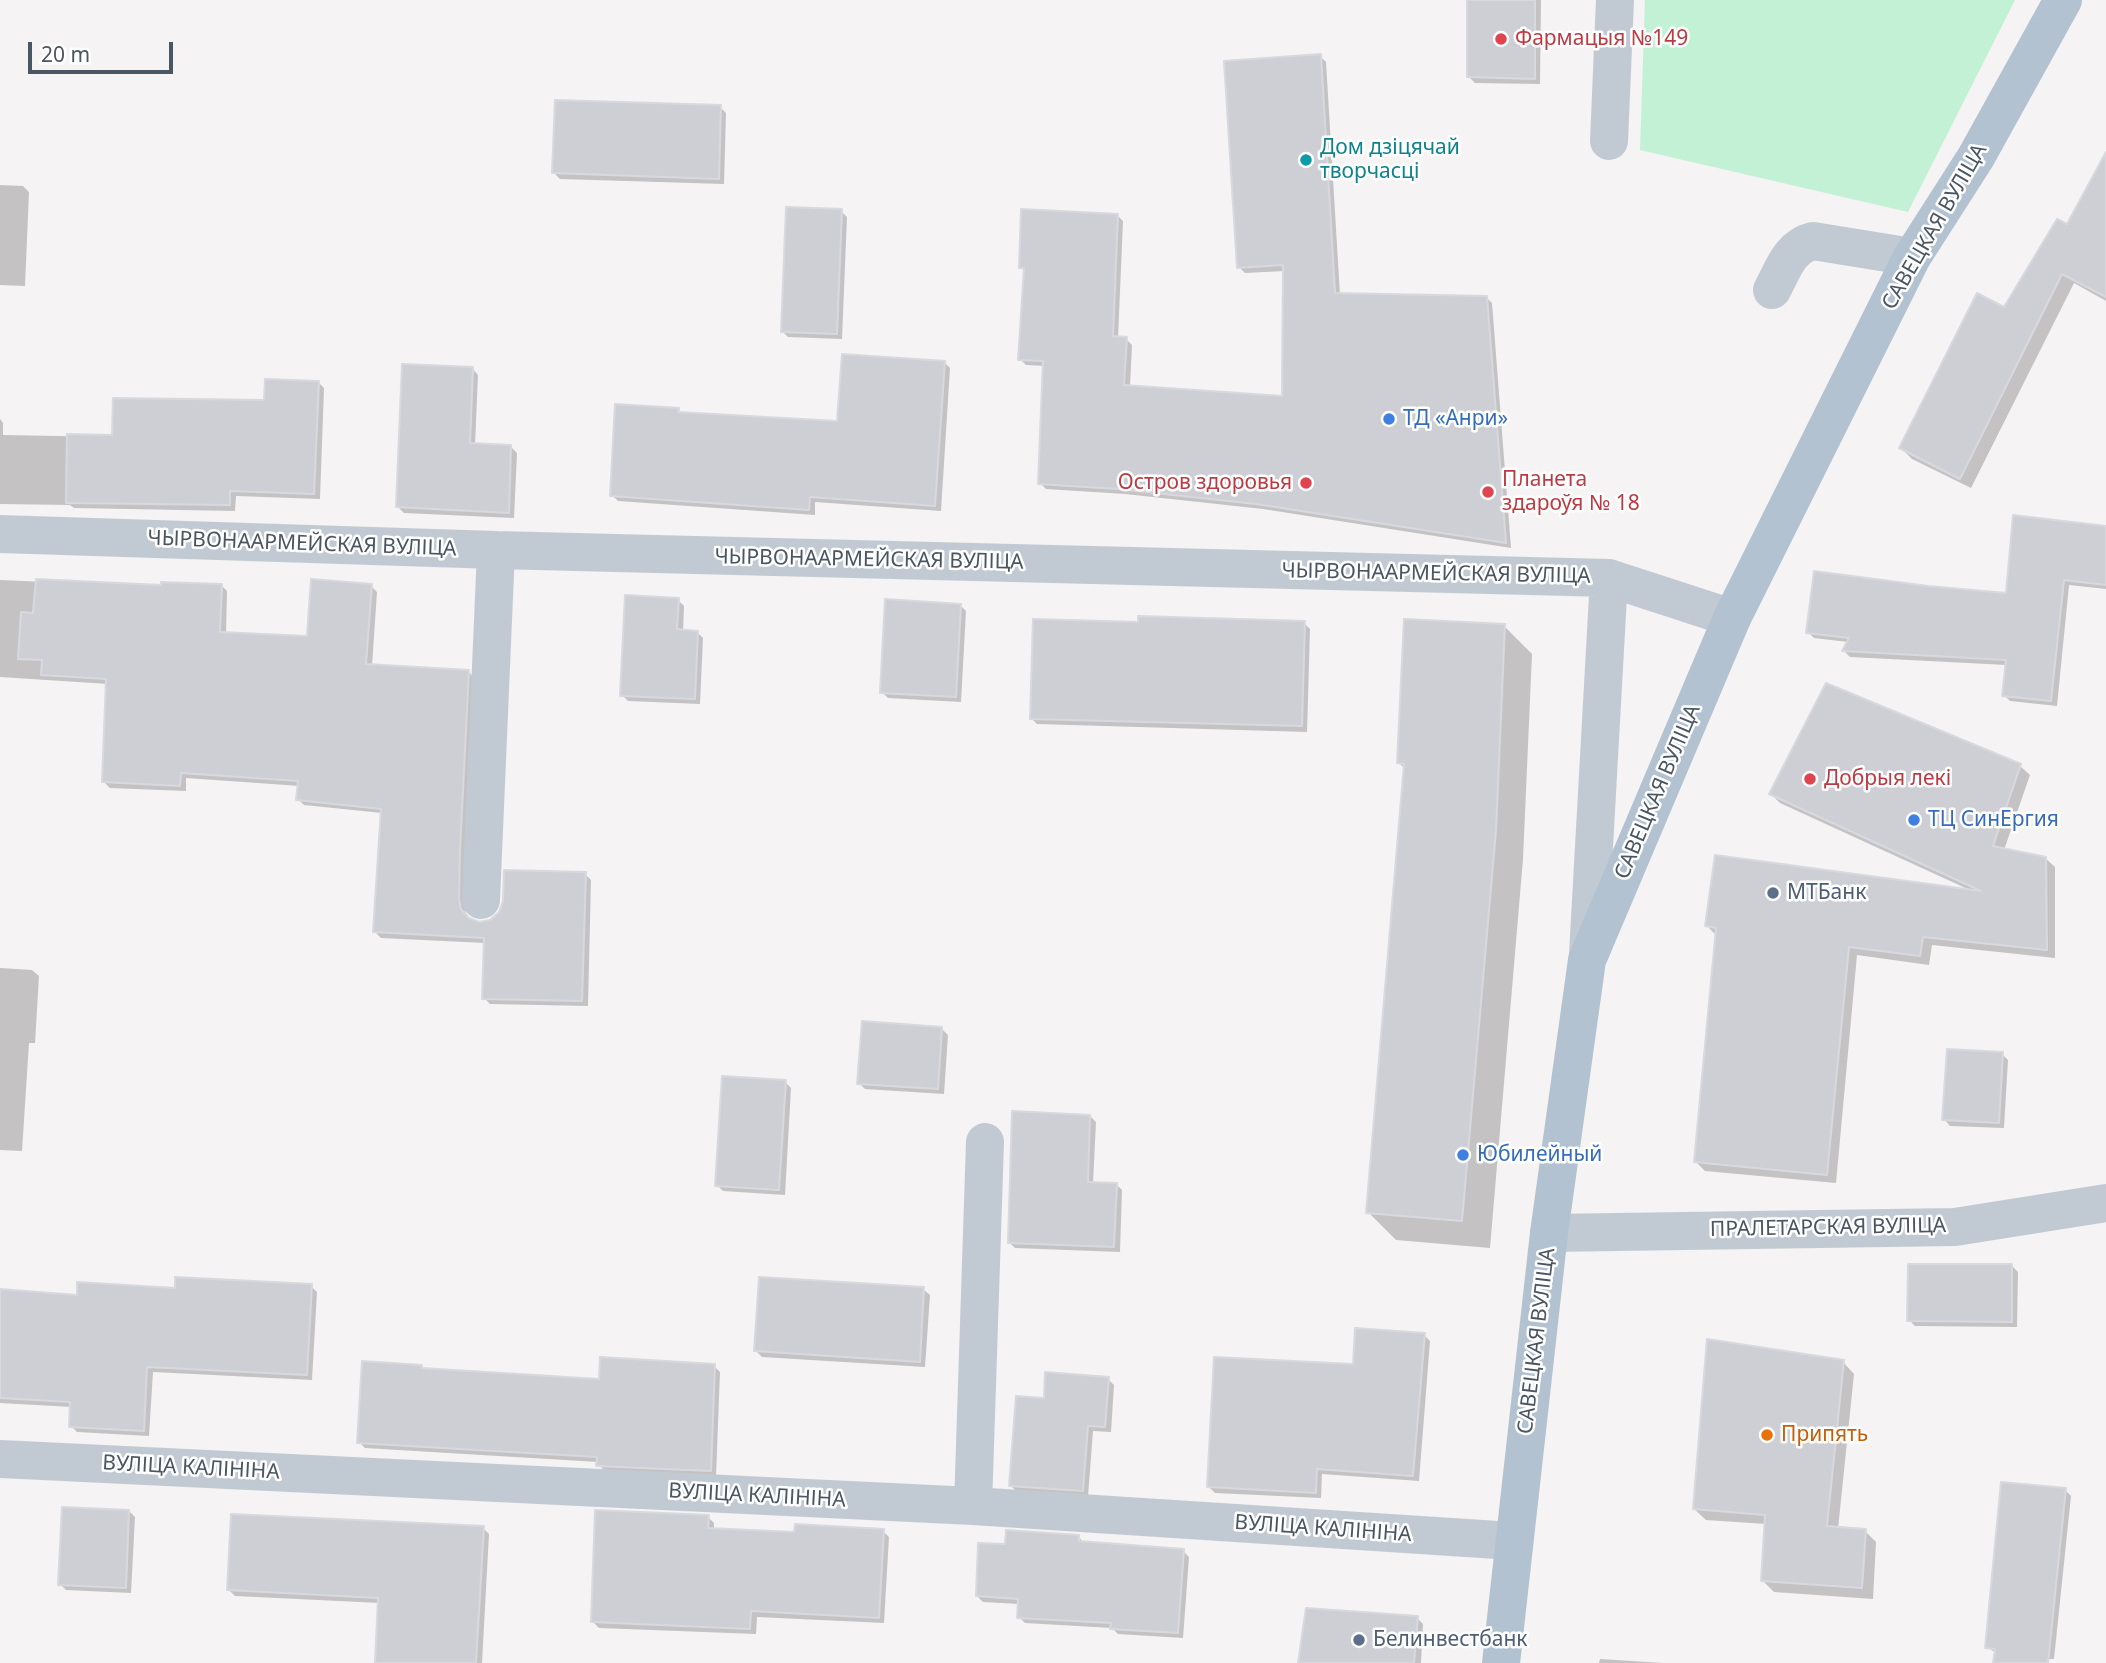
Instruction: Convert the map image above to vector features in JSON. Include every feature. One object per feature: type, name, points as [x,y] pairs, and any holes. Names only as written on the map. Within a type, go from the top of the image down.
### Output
[{"type":"main road","name":"САВЕЦКАЯ ВУЛІЦА","points":[[1501,1663],[1549,1233],[1587,960],[1732,618],[1912,257],[1976,157],[2063,0]]},
{"type":"street","points":[[1609,141],[1615,0]]},
{"type":"street","points":[[1772,290],[1793,250],[1813,241],[1912,257]]},
{"type":"street","name":"ЧЫРВОНААРМЕЙСКАЯ ВУЛІЦА","points":[[0,534],[496,550],[1609,578],[1732,618]]},
{"type":"street","points":[[481,900],[496,550]]},
{"type":"street","points":[[1587,960],[1609,578]]},
{"type":"street","points":[[973,1506],[985,1142]]},
{"type":"street","name":"ПРАЛЕТАРСКАЯ ВУЛІЦА","points":[[1549,1233],[1955,1227],[2106,1203]]},
{"type":"street","name":"ВУЛІЦА КАЛІНІНА","points":[[0,1459],[973,1506],[1513,1541]]},
{"type":"green space","points":[[1645,0],[2015,0],[1908,212],[1640,150]]},
{"type":"building","name":"Фармацыя №149","points":[[1467,0],[1535,0],[1535,79],[1467,77]]},
{"type":"building","points":[[1321,54],[1335,293],[1487,296],[1506,543],[1256,504],[1118,489],[1038,484],[1043,361],[1018,360],[1024,268],[1019,268],[1021,209],[1118,214],[1113,336],[1127,337],[1124,385],[1282,396],[1283,265],[1237,268],[1224,61]]},
{"type":"building","points":[[555,100],[721,105],[719,179],[552,173]]},
{"type":"building","points":[[2106,152],[2106,297],[2062,274],[1960,479],[1899,448],[1977,293],[2004,307],[2057,219],[2067,224]]},
{"type":"building","points":[[786,207],[842,209],[837,334],[781,332]]},
{"type":"building","points":[[842,354],[945,361],[935,506],[810,497],[809,510],[610,496],[615,404],[679,408],[678,412],[837,421]]},
{"type":"building","points":[[402,364],[473,367],[470,443],[511,445],[509,513],[396,507]]},
{"type":"building","points":[[265,379],[319,381],[314,494],[230,491],[230,505],[66,503],[67,434],[112,435],[113,398],[264,400]]},
{"type":"building","points":[[2013,515],[2106,526],[2106,585],[2064,580],[2051,701],[2002,696],[2006,660],[1842,651],[1849,638],[1806,633],[1814,571],[2006,593]]},
{"type":"building","points":[[36,579],[161,585],[161,582],[222,584],[220,632],[307,636],[311,579],[372,584],[366,664],[469,670],[460,850],[461,909],[469,918],[479,922],[490,920],[499,912],[503,901],[504,870],[586,872],[582,1001],[482,999],[484,938],[373,932],[381,809],[296,800],[298,781],[181,773],[180,786],[102,782],[106,679],[41,675],[42,660],[18,659],[21,612],[33,613]]},
{"type":"building","points":[[625,595],[679,598],[677,629],[698,631],[695,699],[620,696]]},
{"type":"building","points":[[885,599],[961,604],[956,697],[880,693]]},
{"type":"building","points":[[1138,616],[1305,621],[1302,726],[1030,719],[1033,619],[1138,622]]},
{"type":"building","points":[[1404,619],[1505,624],[1496,830],[1462,1221],[1366,1213],[1404,764],[1397,763]]},
{"type":"building","points":[[1826,683],[2021,764],[1993,846],[2046,857],[2047,950],[1923,937],[1920,956],[1849,947],[1827,1175],[1694,1162],[1716,928],[1705,926],[1715,855],[1981,891],[1769,794]]},
{"type":"building","points":[[862,1021],[942,1027],[938,1089],[857,1084]]},
{"type":"building","points":[[1947,1049],[2003,1052],[1999,1123],[1942,1120]]},
{"type":"building","points":[[722,1076],[786,1080],[779,1190],[715,1186]]},
{"type":"building","points":[[1012,1111],[1090,1115],[1088,1182],[1117,1183],[1114,1247],[1008,1243]]},
{"type":"building","points":[[1908,1264],[2012,1264],[2012,1322],[1907,1321]]},
{"type":"building","points":[[175,1277],[312,1284],[307,1375],[147,1367],[144,1431],[69,1427],[70,1402],[0,1398],[0,1289],[77,1295],[77,1282],[175,1288]]},
{"type":"building","points":[[759,1277],[924,1287],[920,1362],[754,1351]]},
{"type":"building","points":[[1355,1328],[1425,1333],[1413,1476],[1317,1469],[1316,1493],[1207,1487],[1214,1357],[1353,1364]]},
{"type":"building","name":"Припять","points":[[1707,1339],[1844,1360],[1827,1526],[1866,1529],[1862,1588],[1761,1581],[1765,1515],[1693,1509]]},
{"type":"building","points":[[600,1357],[715,1364],[711,1471],[596,1466],[597,1457],[357,1443],[362,1361],[422,1365],[422,1368],[599,1379]]},
{"type":"building","points":[[1045,1372],[1109,1377],[1105,1427],[1088,1426],[1083,1491],[1009,1486],[1016,1396],[1044,1398]]},
{"type":"building","points":[[2001,1482],[2066,1488],[2048,1663],[1993,1663],[1995,1649],[1985,1648]]},
{"type":"building","points":[[62,1507],[129,1510],[126,1588],[58,1585]]},
{"type":"building","points":[[595,1510],[709,1515],[708,1528],[794,1532],[795,1524],[884,1529],[879,1618],[751,1611],[750,1629],[591,1622]]},
{"type":"building","points":[[231,1514],[484,1526],[476,1663],[375,1663],[378,1598],[227,1590]]},
{"type":"building","points":[[1006,1530],[1079,1535],[1079,1541],[1184,1549],[1178,1633],[1110,1629],[1111,1623],[1017,1618],[1018,1599],[976,1596],[978,1543],[1005,1544]]},
{"type":"building","name":"Белинвестбанк","points":[[1306,1608],[1418,1616],[1414,1663],[1298,1663]]},
{"type":"place","name":"Фармацыя №149","points":[[1501,39]]},
{"type":"place","name":"Дом дзіцячай творчасці","points":[[1306,160]]},
{"type":"place","name":"ТД «Анри»","points":[[1389,419]]},
{"type":"place","name":"Остров здоровья","points":[[1306,483]]},
{"type":"place","name":"Планета здароўя № 18","points":[[1488,492]]},
{"type":"place","name":"Добрыя лекі","points":[[1810,779]]},
{"type":"place","name":"ТЦ СинЕргия","points":[[1914,820]]},
{"type":"place","name":"МТБанк","points":[[1773,893]]},
{"type":"place","name":"Юбилейный","points":[[1463,1155]]},
{"type":"place","name":"Припять","points":[[1767,1435]]},
{"type":"place","name":"Белинвестбанк","points":[[1359,1640]]}]
